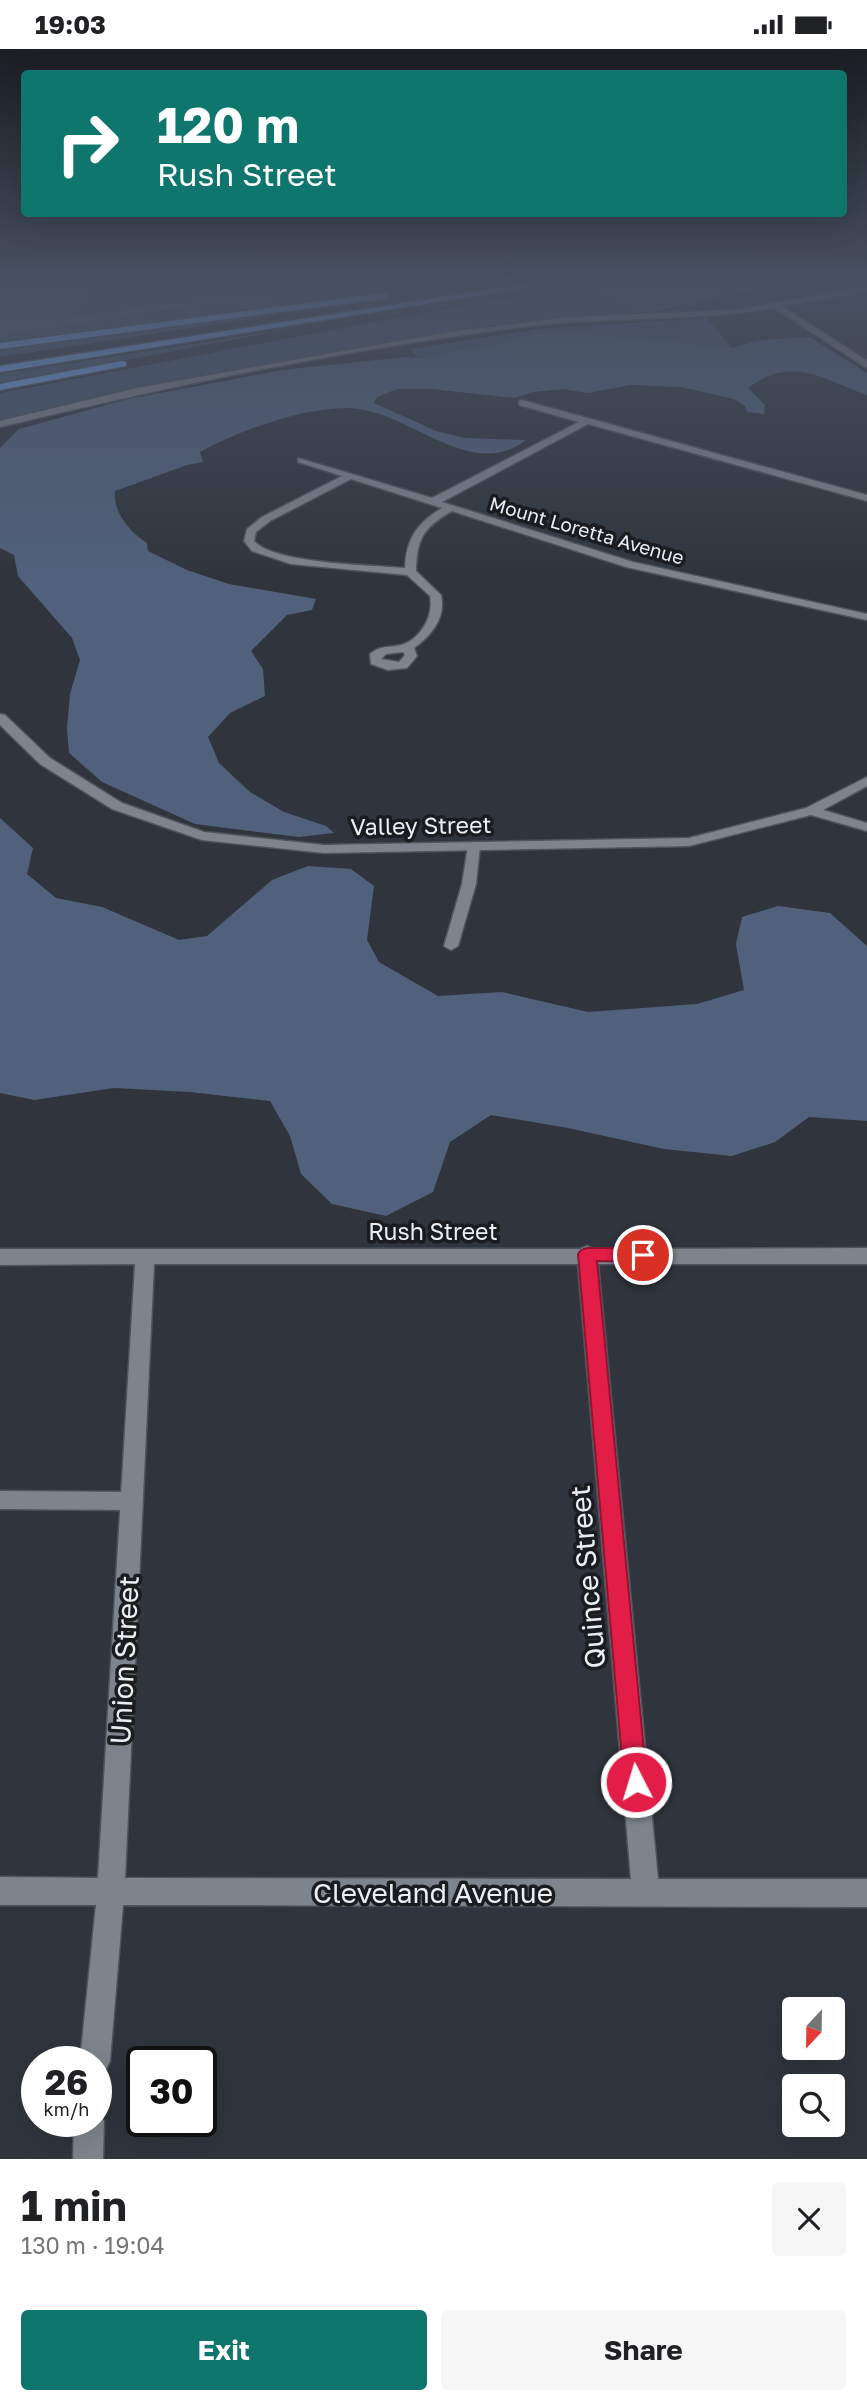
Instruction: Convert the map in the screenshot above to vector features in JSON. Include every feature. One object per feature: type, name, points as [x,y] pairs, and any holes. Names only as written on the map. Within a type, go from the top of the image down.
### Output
[{"type":"highway","points":[[0,387],[29,381]]},
{"type":"street","points":[[0,424],[137,391],[189,381]]},
{"type":"street","points":[[522,403],[867,498]]},
{"type":"street","points":[[433,502],[585,422]]},
{"type":"street","name":"Mount Loretta Avenue","points":[[301,460],[630,565],[867,617]]},
{"type":"street","points":[[350,476],[267,519],[251,531],[250,541],[256,549],[291,561],[410,572],[435,595],[437,611],[428,627],[405,648]]},
{"type":"street","points":[[410,572],[411,544],[415,535],[429,520],[450,508]]},
{"type":"street","name":"Valley Street","points":[[0,718],[45,761],[117,806],[202,836],[324,849],[689,842],[811,811],[867,781]]},
{"type":"street","points":[[811,811],[867,827]]},
{"type":"street","name":"Rush Street","points":[[0,1257],[587,1254],[867,1256]]},
{"type":"street","name":"Quince Street","points":[[587,1254],[646,1893]]},
{"type":"street","name":"Union Street","points":[[96,2046],[111,1891],[145,1257]]},
{"type":"street","name":"Cleveland Avenue","points":[[0,1891],[867,1893]]},
{"type":"street","points":[[89,2137],[89,2159]]},
{"type":"lane","points":[[451,946],[469,884],[474,846]]},
{"type":"lane","points":[[0,1500],[132,1501]]},
{"type":"shaded area","points":[[61,381],[176,381],[0,420],[0,393]]},
{"type":"shaded area","points":[[221,381],[758,381],[748,388],[765,405],[764,414],[747,412],[745,406],[734,399],[681,387],[631,385],[587,393],[563,389],[533,392],[515,398],[431,389],[397,389],[377,397],[374,403],[436,431],[465,438],[526,440],[505,451],[484,453],[440,441],[372,412],[350,408],[313,411],[273,421],[234,436],[200,452],[203,462],[187,465],[115,491],[120,514],[129,528],[147,543],[148,551],[187,570],[229,584],[316,599],[312,610],[287,615],[251,651],[263,669],[265,696],[230,713],[208,737],[219,763],[250,792],[284,812],[326,826],[334,833],[299,837],[195,824],[102,782],[69,753],[67,729],[70,694],[80,660],[72,638],[18,576],[14,555],[0,548],[0,448],[19,429],[128,399]]},
{"type":"shaded area","points":[[832,381],[867,381],[867,395]]},
{"type":"shaded area","points":[[0,818],[33,848],[27,874],[56,898],[102,907],[179,940],[207,936],[272,880],[308,866],[351,869],[374,886],[367,940],[379,962],[438,996],[502,992],[588,1012],[697,1004],[744,990],[736,944],[742,917],[778,906],[830,913],[867,946],[867,1121],[809,1117],[775,1142],[732,1156],[664,1149],[491,1115],[450,1142],[433,1192],[386,1216],[332,1204],[301,1174],[290,1136],[270,1101],[190,1092],[114,1088],[34,1100],[0,1093]]},
{"type":"route","points":[[636,1782],[587,1254],[643,1255]]}]
